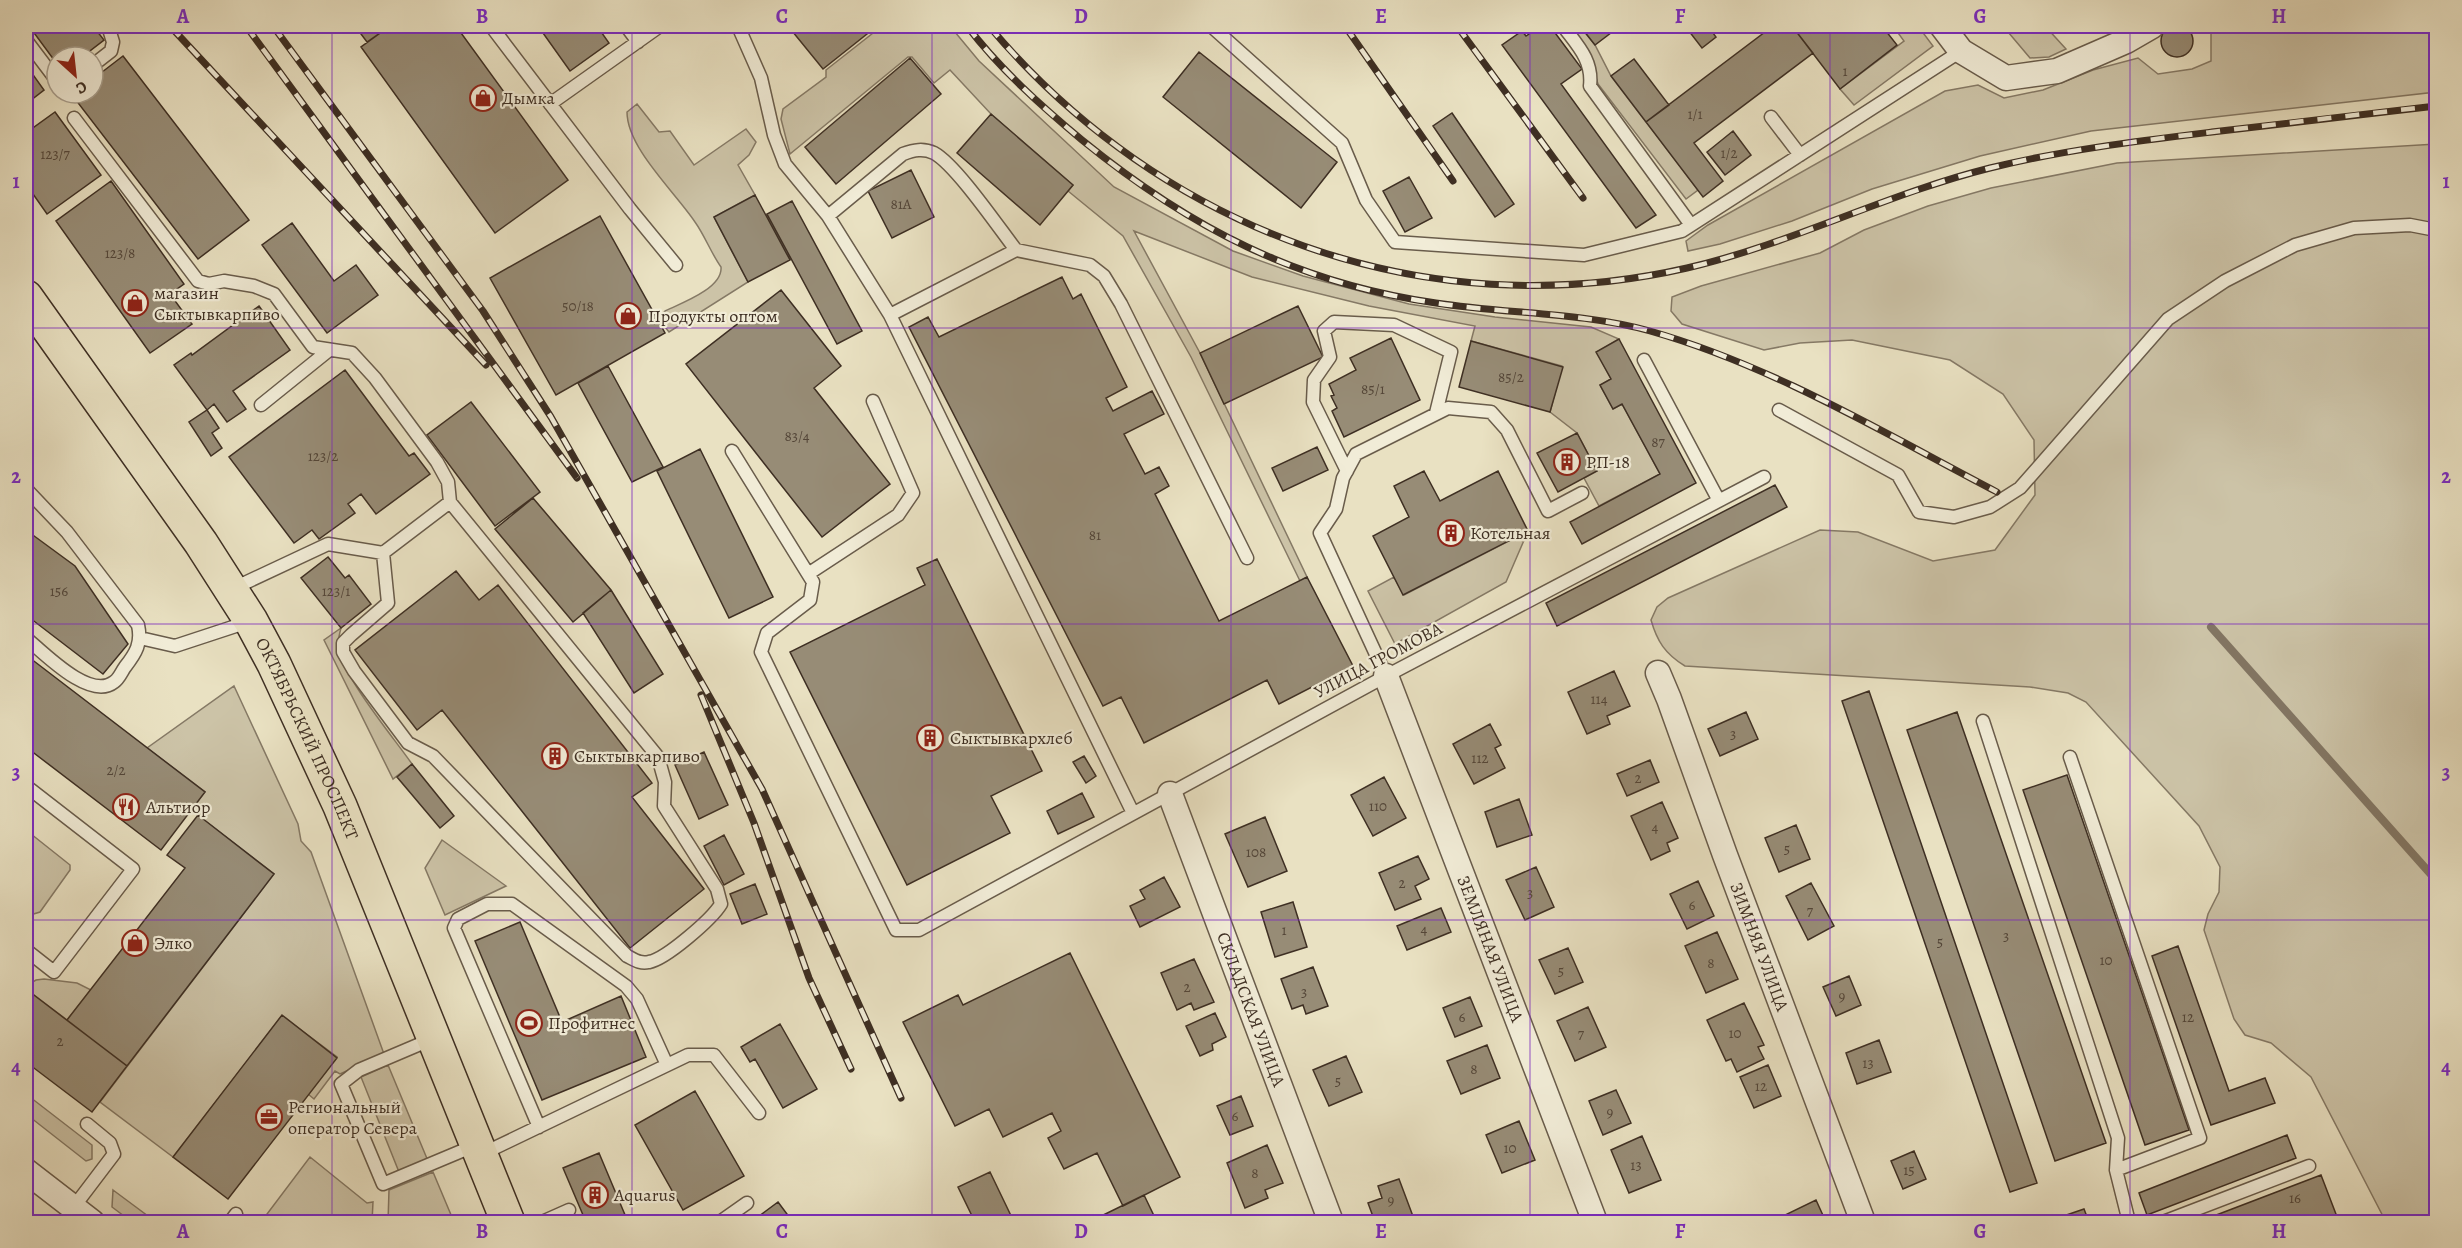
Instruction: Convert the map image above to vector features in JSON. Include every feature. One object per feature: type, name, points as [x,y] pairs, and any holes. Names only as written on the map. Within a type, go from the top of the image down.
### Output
[{"type":"main road","name":"ОКТЯБРЬСКИЙ ПРОСПЕКТ","points":[[26,297],[201,543],[251,621],[295,706],[340,806],[508,1222]]},
{"type":"street","points":[[1942,26],[1961,51],[2006,78],[2057,71],[2126,41],[2152,26]]},
{"type":"street","name":"ЗИМНЯЯ УЛИЦА","points":[[1658,673],[1670,699],[1725,855],[1863,1222]]},
{"type":"street","name":"ЗЕМЛЯНАЯ УЛИЦА","points":[[1386,676],[1595,1222]]},
{"type":"street","name":"СКЛАДСКАЯ УЛИЦА","points":[[1170,794],[1331,1222]]},
{"type":"street","points":[[26,1171],[83,1215]]},
{"type":"lane","points":[[105,56],[111,51],[113,42],[108,26]]},
{"type":"lane","points":[[491,26],[676,265]]},
{"type":"lane","points":[[626,26],[638,42]]},
{"type":"lane","points":[[550,104],[660,26]]},
{"type":"lane","points":[[738,26],[761,78],[774,135],[785,164],[828,216],[890,315],[1133,813]]},
{"type":"lane","points":[[1211,26],[1342,143],[1366,200],[1395,242],[1584,255],[1682,231],[1961,51]]},
{"type":"lane","points":[[1563,26],[1588,61],[1591,73],[1590,86],[1691,225]]},
{"type":"lane","points":[[26,40],[45,65]]},
{"type":"lane","points":[[1771,117],[1800,155]]},
{"type":"lane","points":[[74,118],[198,281],[209,284],[224,281],[254,286],[274,294],[313,347],[352,353],[375,378],[437,462],[448,482],[450,502],[658,757],[665,782],[664,806],[717,889],[721,904],[715,915],[678,945],[651,962],[639,963],[627,956],[434,756],[408,743],[354,671],[343,652],[343,643],[388,603],[383,553]]},
{"type":"lane","points":[[828,216],[903,154],[923,149],[946,161],[1017,250],[1090,266],[1104,276],[1121,304],[1247,558]]},
{"type":"lane","points":[[1779,410],[1898,475],[1919,512],[1954,517],[1990,507],[2020,488],[2168,319],[2225,280],[2295,244],[2354,228],[2410,225],[2436,230]]},
{"type":"lane","points":[[890,315],[1017,250]]},
{"type":"lane","points":[[1347,471],[1313,402],[1314,380],[1330,357],[1324,331],[1334,322],[1394,325],[1451,352],[1436,413]]},
{"type":"lane","points":[[261,405],[328,351]]},
{"type":"lane","points":[[1644,360],[1718,499]]},
{"type":"lane","points":[[732,451],[808,574],[898,514],[914,493],[873,401]]},
{"type":"lane","points":[[1386,676],[1320,534],[1336,509],[1347,471],[1356,454],[1448,408],[1491,412],[1507,429],[1548,511],[1582,493]]},
{"type":"lane","name":"УЛИЦА ГРОМОВА","points":[[808,574],[813,582],[810,600],[767,633],[761,652],[896,930],[919,930],[1386,676],[1718,499],[1764,477]]},
{"type":"lane","points":[[26,489],[74,541],[138,625],[141,638],[136,653],[114,682],[99,688],[82,682],[26,638]]},
{"type":"lane","points":[[231,590],[328,544],[383,553],[450,502]]},
{"type":"lane","points":[[141,638],[175,646],[251,621]]},
{"type":"lane","points":[[1983,721],[2118,1138],[2116,1170],[2129,1222]]},
{"type":"lane","points":[[2070,757],[2200,1138],[2116,1170]]},
{"type":"lane","points":[[26,786],[133,869],[54,972],[26,950]]},
{"type":"lane","points":[[539,1127],[454,928],[458,919],[487,904],[512,904],[626,986],[638,999],[667,1065]]},
{"type":"lane","points":[[433,1038],[359,1070],[341,1084],[383,1184],[539,1127],[688,1055],[714,1055],[759,1113]]},
{"type":"lane","points":[[83,1215],[114,1154],[108,1141],[87,1124]]},
{"type":"lane","points":[[2163,1222],[2309,1166]]},
{"type":"lane","points":[[720,1222],[747,1203]]},
{"type":"lane","points":[[542,1222],[569,1210]]},
{"type":"shaded area","points":[[882,26],[950,26],[979,61],[1114,187],[1233,251],[1303,276],[1409,304],[1495,317],[1591,327],[1619,339],[1597,352],[1611,379],[1600,385],[1613,409],[1622,404],[1660,474],[1599,506],[1584,478],[1597,471],[1577,433],[1550,412],[1562,366],[1471,341],[1475,326],[1369,306],[1252,277],[1134,231],[1200,353],[1307,577],[1300,581],[1191,357],[1123,236],[1068,191],[1073,185],[991,114],[950,70],[934,83],[912,57],[908,57],[790,154],[781,119],[783,109],[826,77],[826,70]]},
{"type":"shaded area","points":[[1568,26],[1580,26],[1595,45],[1611,76],[1698,190],[1686,199],[1598,84],[1587,49]]},
{"type":"shaded area","points":[[1893,26],[1918,26],[1933,46],[1854,105],[1840,89],[1904,41]]},
{"type":"shaded area","points":[[2003,26],[2045,26],[2066,49],[2049,57],[2030,58]]},
{"type":"shaded area","points":[[2211,26],[2436,26],[2436,92],[2091,131],[1980,156],[1872,189],[1792,221],[1720,244],[1688,251],[1686,241],[1708,225],[1945,91],[1978,85],[2004,98],[2043,90],[2093,70],[2138,58],[2158,74],[2192,69],[2211,61]]},
{"type":"shaded area","points":[[637,104],[659,132],[670,131],[694,165],[746,129],[756,142],[749,155],[738,165],[755,195],[714,217],[748,282],[669,332],[658,318],[665,311],[709,288],[720,275],[721,267],[695,222],[643,155],[635,140],[629,126],[627,112]]},
{"type":"shaded area","points":[[2436,144],[2436,1222],[2386,1222],[2311,1077],[2271,1043],[2245,1035],[2234,1019],[2204,930],[2208,914],[2219,892],[2220,867],[2199,826],[2086,702],[2068,693],[2030,687],[1685,666],[1672,657],[1663,646],[1651,620],[1657,607],[1668,598],[1820,530],[1858,532],[1933,561],[1995,550],[2035,495],[2034,440],[2003,394],[1950,360],[1852,340],[1800,343],[1764,350],[1682,324],[1671,311],[1672,297],[1701,286],[1820,253],[1864,230],[1928,206],[1991,188],[2117,163]]},
{"type":"shaded area","points":[[1528,531],[1506,582],[1395,644],[1368,591],[1394,577],[1404,595]]},
{"type":"shaded area","points":[[341,628],[338,645],[343,663],[360,692],[412,764],[393,779],[324,640]]},
{"type":"shaded area","points":[[234,686],[298,824],[301,841],[311,852],[384,1054],[340,1074],[335,1071],[314,1099],[308,1094],[337,1057],[282,1016],[173,1157],[100,1102],[274,874],[191,810],[205,792],[147,748]]},
{"type":"shaded area","points":[[26,830],[70,865],[70,870],[40,912],[27,916],[26,916]]},
{"type":"shaded area","points":[[442,840],[506,886],[445,915],[425,868]]},
{"type":"shaded area","points":[[36,980],[77,983],[91,990],[67,1020],[26,989],[26,986]]},
{"type":"shaded area","points":[[388,1065],[428,1161],[399,1172],[361,1077]]},
{"type":"shaded area","points":[[26,1094],[92,1145],[92,1159],[86,1161],[26,1114]]},
{"type":"shaded area","points":[[310,1157],[367,1203],[373,1202],[372,1222],[261,1222]]},
{"type":"shaded area","points":[[433,1172],[454,1222],[388,1222],[389,1190]]},
{"type":"shaded area","points":[[113,1190],[156,1222],[132,1222],[112,1207]]},
{"type":"building","points":[[2177,25],[2189,29],[2193,41],[2189,53],[2177,57],[2165,53],[2161,41],[2165,29]]},
{"type":"building","points":[[29,26],[93,26],[104,40],[98,45],[45,45],[45,48]]},
{"type":"building","points":[[355,26],[390,26],[367,42]]},
{"type":"building","points":[[390,26],[456,26],[568,180],[495,233],[361,47]]},
{"type":"building","points":[[538,26],[597,26],[609,43],[570,71]]},
{"type":"building","points":[[788,26],[877,26],[823,69]]},
{"type":"building","points":[[1541,26],[1550,26],[1582,69],[1561,84],[1656,215],[1636,228],[1502,45],[1522,31],[1526,36]]},
{"type":"building","points":[[1580,26],[1620,26],[1595,45]]},
{"type":"building","points":[[1685,26],[1708,26],[1716,37],[1702,48]]},
{"type":"building","points":[[1773,26],[1792,26],[1813,53],[1694,143],[1723,181],[1703,197],[1646,122]]},
{"type":"building","points":[[1792,26],[1882,26],[1897,45],[1840,89]]},
{"type":"building","points":[[1199,52],[1337,162],[1301,208],[1163,97]]},
{"type":"building","points":[[123,56],[249,220],[198,259],[80,105],[105,105],[105,70]]},
{"type":"building","points":[[910,58],[941,94],[836,184],[805,147]]},
{"type":"building","points":[[1634,59],[1669,105],[1646,122],[1611,76]]},
{"type":"building","points":[[26,65],[44,90],[26,104]]},
{"type":"building","points":[[55,112],[101,175],[47,214],[26,184],[26,133]]},
{"type":"building","points":[[1452,113],[1514,204],[1495,217],[1433,126]]},
{"type":"building","points":[[991,114],[1073,185],[1040,225],[957,153]]},
{"type":"building","points":[[1733,131],[1751,155],[1725,175],[1707,152]]},
{"type":"building","points":[[911,170],[934,217],[892,238],[868,191]]},
{"type":"building","points":[[1409,177],[1432,218],[1405,232],[1383,191]]},
{"type":"building","points":[[111,181],[184,284],[170,294],[192,324],[150,353],[56,221]]},
{"type":"building","points":[[755,195],[790,260],[748,282],[714,217]]},
{"type":"building","points":[[792,201],[862,331],[837,344],[767,214]]},
{"type":"building","points":[[600,216],[665,333],[556,395],[490,278]]},
{"type":"building","points":[[292,223],[334,281],[356,265],[378,295],[327,333],[262,245]]},
{"type":"building","points":[[1062,277],[1073,299],[1081,294],[1127,387],[1106,398],[1113,411],[1152,391],[1164,414],[1124,434],[1145,474],[1159,467],[1169,486],[1155,494],[1219,621],[1307,577],[1353,666],[1279,704],[1267,680],[1144,743],[1121,697],[1103,706],[909,327],[928,317],[939,337]]},
{"type":"building","points":[[781,290],[841,366],[814,388],[890,484],[822,537],[686,364]]},
{"type":"building","points":[[259,306],[290,350],[233,391],[246,409],[227,422],[214,404],[207,410],[174,365],[191,353],[192,355]]},
{"type":"building","points":[[1298,306],[1323,357],[1224,404],[1200,353]]},
{"type":"building","points":[[1391,338],[1420,400],[1344,437],[1332,411],[1337,408],[1331,396],[1334,395],[1329,384],[1356,370],[1350,358]]},
{"type":"building","points":[[1619,339],[1696,483],[1582,544],[1570,522],[1660,474],[1622,404],[1613,409],[1600,385],[1611,379],[1596,352]]},
{"type":"building","points":[[1471,341],[1563,367],[1550,412],[1459,387]]},
{"type":"building","points":[[608,366],[663,467],[632,482],[578,383]]},
{"type":"building","points":[[345,370],[409,456],[414,453],[430,474],[376,514],[361,494],[348,504],[355,513],[319,539],[312,530],[294,543],[229,457]]},
{"type":"building","points":[[471,402],[540,492],[495,526],[427,435]]},
{"type":"building","points":[[207,410],[219,428],[212,433],[222,448],[211,456],[189,422]]},
{"type":"building","name":"РП-18","points":[[1577,433],[1597,471],[1558,492],[1537,453]]},
{"type":"building","points":[[1317,447],[1328,470],[1283,491],[1272,468]]},
{"type":"building","points":[[700,449],[773,597],[729,618],[657,471]]},
{"type":"building","name":"Котельная","points":[[1424,471],[1440,501],[1498,471],[1528,531],[1403,595],[1373,536],[1409,517],[1394,486]]},
{"type":"building","points":[[1775,485],[1787,507],[1557,626],[1546,603]]},
{"type":"building","points":[[533,498],[611,590],[573,622],[495,529]]},
{"type":"building","points":[[26,530],[75,566],[128,644],[103,674],[26,615]]},
{"type":"building","points":[[328,557],[345,578],[349,575],[371,604],[341,628],[301,578]]},
{"type":"building","name":"Сыктывкархлеб","points":[[937,559],[1042,771],[991,796],[1010,833],[907,885],[790,652],[925,585],[917,568]]},
{"type":"building","name":"Сыктывкарпиво","points":[[456,571],[479,600],[498,585],[652,783],[632,797],[704,889],[630,948],[442,710],[417,730],[355,650]]},
{"type":"building","points":[[611,590],[663,674],[634,693],[583,613]]},
{"type":"building","points":[[26,655],[205,792],[161,850],[26,747]]},
{"type":"building","points":[[1614,671],[1630,706],[1607,716],[1610,724],[1587,734],[1568,692]]},
{"type":"building","points":[[1869,691],[2037,1183],[2010,1192],[1842,701]]},
{"type":"building","points":[[1746,712],[1758,739],[1720,756],[1708,729]]},
{"type":"building","points":[[1957,712],[2106,1143],[2055,1161],[1907,730]]},
{"type":"building","points":[[1490,724],[1501,745],[1495,748],[1505,768],[1474,784],[1453,744]]},
{"type":"building","points":[[704,752],[728,805],[699,819],[675,765]]},
{"type":"building","points":[[1084,756],[1096,776],[1086,783],[1073,762]]},
{"type":"building","points":[[1650,760],[1659,782],[1627,796],[1617,774]]},
{"type":"building","points":[[412,764],[454,816],[440,828],[397,777]]},
{"type":"building","points":[[2067,775],[2189,1130],[2145,1145],[2023,790]]},
{"type":"building","points":[[1384,777],[1406,818],[1373,836],[1351,795]]},
{"type":"building","points":[[1082,793],[1094,817],[1058,834],[1047,811]]},
{"type":"building","points":[[1519,799],[1532,835],[1497,847],[1485,812]]},
{"type":"building","points":[[1662,802],[1678,838],[1667,843],[1670,851],[1651,860],[1631,816]]},
{"type":"building","points":[[198,815],[274,874],[127,1066],[67,1020],[185,868],[167,855]]},
{"type":"building","points":[[1265,817],[1287,871],[1248,887],[1225,834]]},
{"type":"building","points":[[1796,825],[1810,859],[1779,872],[1765,838]]},
{"type":"building","points":[[724,835],[744,874],[724,885],[704,846]]},
{"type":"building","points":[[1418,856],[1429,879],[1415,886],[1421,899],[1395,910],[1379,873]]},
{"type":"building","points":[[1536,867],[1554,907],[1525,920],[1506,880]]},
{"type":"building","points":[[1164,877],[1180,907],[1140,927],[1130,906],[1145,899],[1140,890]]},
{"type":"building","points":[[1698,881],[1714,916],[1687,929],[1670,894]]},
{"type":"building","points":[[1811,883],[1834,926],[1808,940],[1786,896]]},
{"type":"building","points":[[755,884],[767,914],[742,924],[730,894]]},
{"type":"building","points":[[1293,902],[1307,947],[1275,957],[1261,912]]},
{"type":"building","points":[[1441,908],[1451,932],[1407,950],[1397,926]]},
{"type":"building","points":[[520,922],[562,1022],[621,996],[646,1057],[542,1100],[475,941]]},
{"type":"building","points":[[1717,932],[1738,979],[1706,993],[1685,946]]},
{"type":"building","points":[[2178,946],[2229,1091],[2265,1078],[2275,1103],[2211,1125],[2152,956]]},
{"type":"building","points":[[1568,948],[1583,982],[1555,994],[1539,960]]},
{"type":"building","points":[[1070,953],[1180,1177],[1123,1206],[1097,1153],[1064,1169],[1048,1138],[1061,1131],[1052,1113],[1003,1137],[989,1109],[955,1126],[903,1022],[958,995],[963,1005]]},
{"type":"building","points":[[1194,959],[1214,1002],[1194,1010],[1191,1003],[1177,1010],[1161,973]]},
{"type":"building","points":[[1313,967],[1328,1006],[1306,1014],[1303,1005],[1292,1009],[1281,979]]},
{"type":"building","points":[[1849,976],[1861,1005],[1836,1016],[1823,987]]},
{"type":"building","points":[[26,989],[127,1066],[92,1112],[26,1062]]},
{"type":"building","points":[[1470,997],[1482,1026],[1455,1037],[1443,1008]]},
{"type":"building","points":[[1744,1003],[1764,1045],[1758,1047],[1764,1059],[1737,1072],[1731,1059],[1726,1061],[1707,1020]]},
{"type":"building","points":[[1588,1007],[1606,1047],[1575,1061],[1557,1021]]},
{"type":"building","points":[[1215,1013],[1226,1037],[1212,1044],[1213,1050],[1200,1056],[1186,1026]]},
{"type":"building","points":[[282,1015],[337,1058],[228,1199],[173,1157]]},
{"type":"building","points":[[780,1024],[817,1089],[783,1108],[755,1059],[750,1062],[741,1047]]},
{"type":"building","points":[[1879,1040],[1891,1072],[1857,1084],[1846,1053]]},
{"type":"building","points":[[1487,1045],[1500,1078],[1461,1094],[1447,1061]]},
{"type":"building","points":[[1346,1056],[1362,1092],[1329,1106],[1313,1070]]},
{"type":"building","points":[[1768,1065],[1781,1096],[1754,1108],[1740,1077]]},
{"type":"building","points":[[1616,1090],[1631,1123],[1603,1135],[1589,1101]]},
{"type":"building","points":[[695,1091],[744,1176],[683,1210],[635,1125]]},
{"type":"building","points":[[1241,1096],[1253,1126],[1230,1135],[1217,1106]]},
{"type":"building","points":[[1519,1121],[1535,1160],[1502,1173],[1486,1135]]},
{"type":"building","points":[[2287,1135],[2296,1158],[2147,1215],[2139,1193]]},
{"type":"building","points":[[1642,1136],[1661,1180],[1629,1193],[1611,1150]]},
{"type":"building","points":[[1267,1145],[1283,1183],[1265,1190],[1268,1198],[1245,1208],[1227,1163]]},
{"type":"building","points":[[1914,1151],[1926,1179],[1903,1189],[1891,1161]]},
{"type":"building","name":"Aquarus","points":[[599,1153],[628,1222],[586,1222],[563,1168]]},
{"type":"building","points":[[990,1172],[1014,1222],[975,1222],[958,1187]]},
{"type":"building","points":[[2321,1175],[2339,1222],[2198,1222]]},
{"type":"building","points":[[1399,1179],[1414,1219],[1403,1222],[1375,1222],[1368,1203],[1382,1198],[1378,1186]]},
{"type":"building","points":[[1144,1195],[1157,1222],[1089,1222]]},
{"type":"building","points":[[1816,1200],[1826,1222],[1788,1222],[1785,1215]]},
{"type":"building","points":[[778,1202],[790,1218],[785,1222],[751,1222]]},
{"type":"building","points":[[2084,1209],[2089,1222],[2046,1222]]},
{"type":"waterway","points":[[2211,627],[2436,880]]},
{"type":"railway","points":[[170,26],[486,365]]},
{"type":"railway","points":[[246,26],[577,478]]},
{"type":"railway","points":[[273,26],[483,311],[551,417],[762,789],[901,1098]]},
{"type":"railway","points":[[967,26],[1021,86],[1082,140],[1163,200],[1247,247],[1291,266],[1385,294],[1463,307],[1597,320],[1650,331],[1696,346],[1827,402],[1997,492]]},
{"type":"railway","points":[[989,26],[1058,97],[1134,158],[1216,208],[1304,246],[1396,272],[1491,284],[1589,283],[1687,268],[1764,246],[1951,179],[2045,156],[2156,139],[2436,106]]},
{"type":"railway","points":[[1345,26],[1453,181]]},
{"type":"railway","points":[[1457,26],[1583,198]]},
{"type":"railway","points":[[701,695],[754,823],[809,978],[851,1069]]},
{"type":"place","name":"Дымка","points":[[483,98]]},
{"type":"place","name":"магазин Сыктывкарпиво","points":[[135,303]]},
{"type":"place","name":"Продукты оптом","points":[[628,316]]},
{"type":"place","name":"РП-18","points":[[1567,462]]},
{"type":"place","name":"Котельная","points":[[1451,533]]},
{"type":"place","name":"Сыктывкархлеб","points":[[930,738]]},
{"type":"place","name":"Сыктывкарпиво","points":[[555,756]]},
{"type":"place","name":"Альтиор","points":[[126,807]]},
{"type":"place","name":"Элко","points":[[135,943]]},
{"type":"place","name":"Профитнес","points":[[529,1023]]},
{"type":"place","name":"Региональный оператор Севера","points":[[269,1117]]},
{"type":"place","name":"Aquarus","points":[[595,1195]]}]
